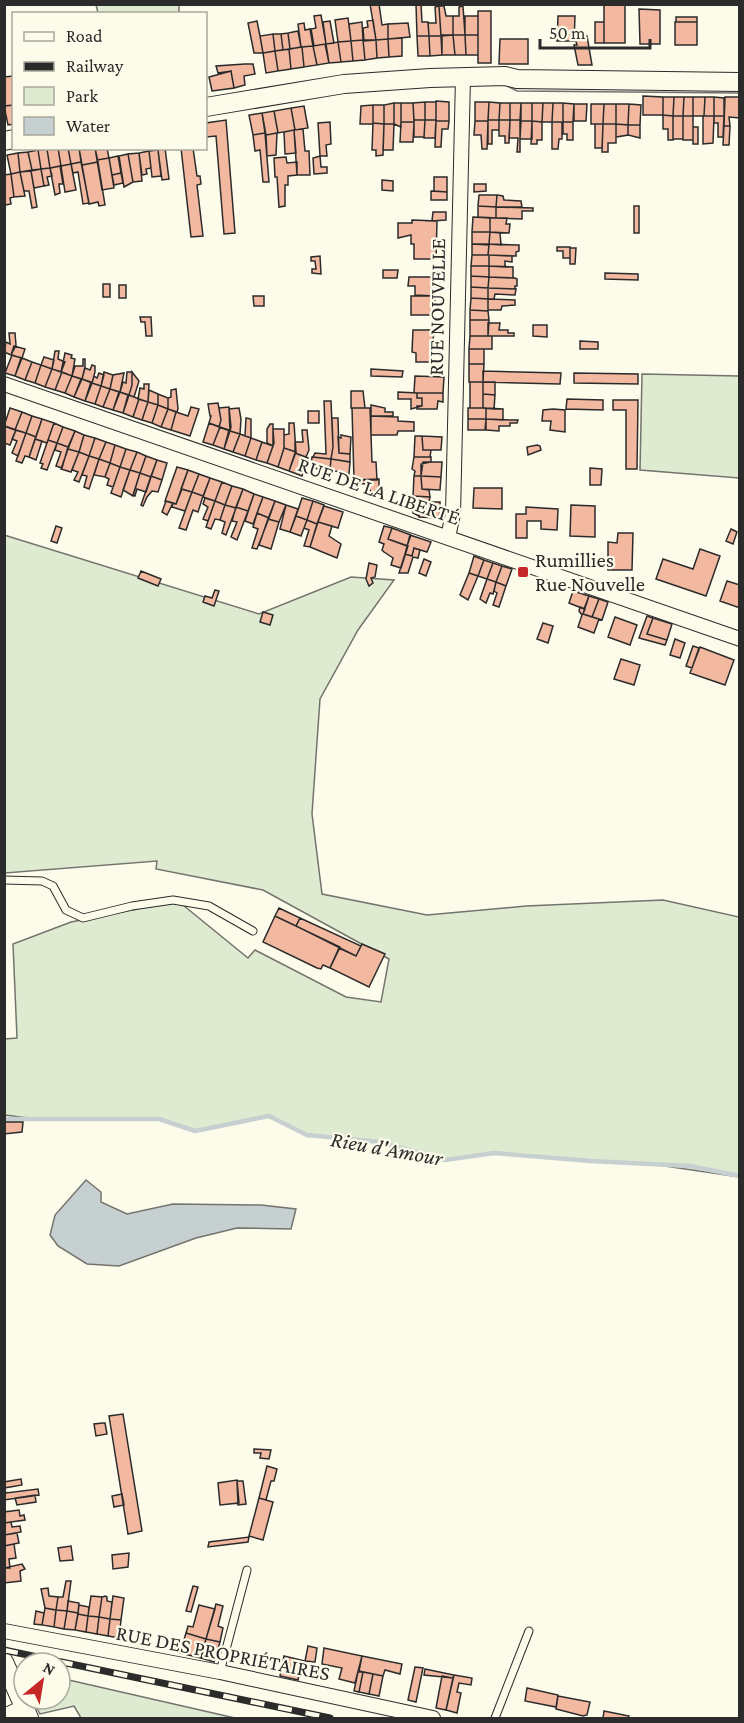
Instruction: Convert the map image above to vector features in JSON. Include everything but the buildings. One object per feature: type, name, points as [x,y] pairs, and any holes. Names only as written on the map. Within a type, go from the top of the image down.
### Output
[{"type":"main road","points":[[207,107],[344,84],[463,77],[740,82]]},
{"type":"main road","points":[[4,1662],[27,1713]]},
{"type":"street","name":"RUE NOUVELLE","points":[[448,537],[453,514],[463,77]]},
{"type":"street","name":"RUE DE LA LIBERTÉ","points":[[4,384],[740,639]]},
{"type":"street","name":"RUE DES PROPRIÉTAIRES","points":[[4,1631],[220,1672],[433,1719]]},
{"type":"street","points":[[4,1716],[27,1713]]},
{"type":"lane","points":[[4,880],[42,881],[53,886],[66,910],[83,918],[132,906],[173,900],[209,906],[253,932]]},
{"type":"lane","points":[[220,1672],[247,1570]]},
{"type":"lane","points":[[495,1719],[529,1631]]},
{"type":"green space","points":[[96,5],[179,5],[179,12],[98,12]]},
{"type":"green space","points":[[642,374],[739,376],[739,478],[640,470]]},
{"type":"green space","points":[[4,535],[259,614],[351,577],[394,580],[358,630],[320,699],[312,814],[322,894],[427,915],[526,906],[663,900],[739,917],[739,1177],[658,1165],[494,1153],[445,1160],[375,1141],[307,1135],[269,1116],[195,1131],[159,1119],[36,1119],[5,1115],[5,1039],[17,1038],[13,944],[71,922],[178,901],[248,958],[255,950],[346,997],[381,1002],[389,959],[263,890],[156,869],[157,861],[5,873]]},
{"type":"green space","points":[[72,1681],[235,1718],[81,1718],[74,1706],[72,1706]]},
{"type":"shaded area","points":[[505,85],[739,88],[740,93],[517,91]]},
{"type":"water","points":[[86,1180],[101,1192],[101,1202],[127,1214],[173,1204],[261,1205],[296,1209],[291,1229],[237,1228],[196,1238],[119,1266],[87,1264],[58,1246],[50,1235],[55,1215]]},
{"type":"waterway","name":"Rieu d'Amour","points":[[4,1119],[159,1119],[195,1131],[269,1116],[307,1135],[380,1142],[445,1160],[494,1153],[690,1166],[740,1176]]},
{"type":"railway","points":[[4,1650],[330,1718]]},
{"type":"place","name":"Rumillies Rue Nouvelle","points":[[523,572]]}]
